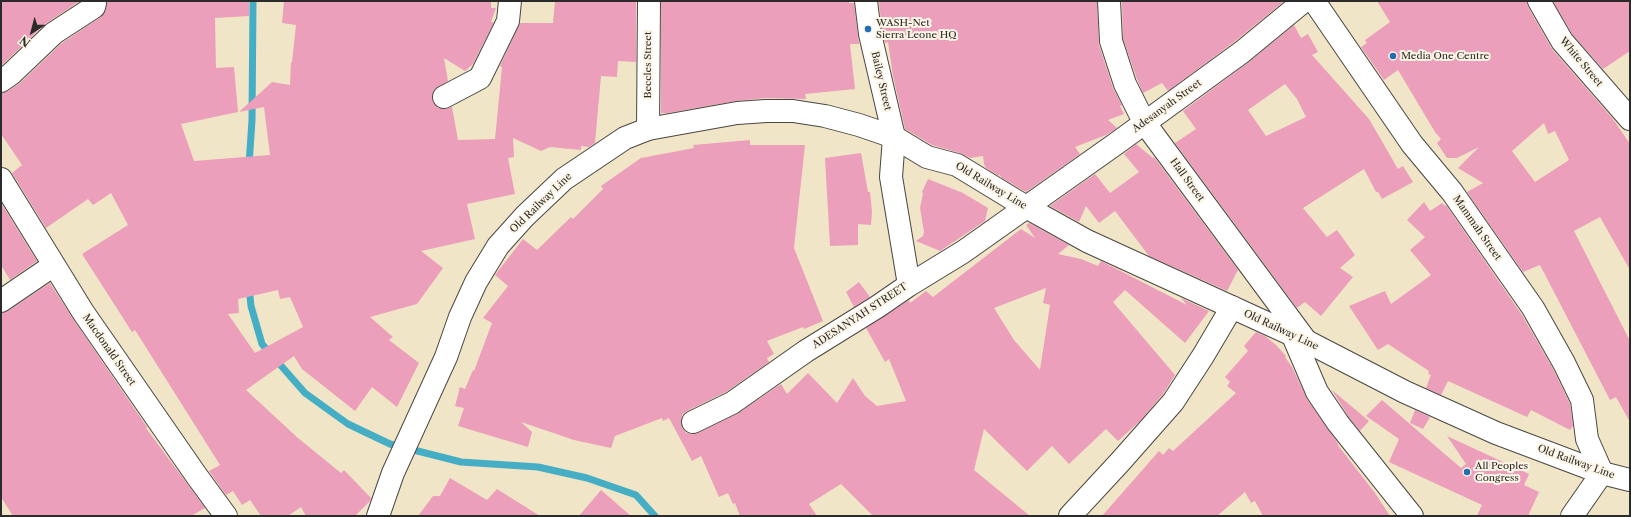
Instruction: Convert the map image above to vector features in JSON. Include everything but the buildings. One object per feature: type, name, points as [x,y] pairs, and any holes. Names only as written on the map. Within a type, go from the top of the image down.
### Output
[{"type":"street","points":[[444,97],[480,78],[508,21],[510,1]]},
{"type":"street","name":"Beccles Street","points":[[648,129],[649,1]]},
{"type":"street","name":"Bailey Street","points":[[866,1],[870,34],[894,137],[891,177],[909,285]]},
{"type":"street","name":"Hall Street","points":[[1109,1],[1111,41],[1125,84],[1144,122],[1299,338]]},
{"type":"street","name":"Adesanyah Street","points":[[1026,207],[1242,52],[1304,1]]},
{"type":"street","name":"Mammah Street","points":[[1314,1],[1412,144],[1452,192],[1533,308],[1564,363],[1582,400],[1587,439],[1602,474]]},
{"type":"street","name":"White Street","points":[[1539,1],[1562,41],[1630,119]]},
{"type":"street","points":[[1,81],[11,74],[54,33],[94,4]]},
{"type":"street","name":"Old Railway Line","points":[[378,516],[392,473],[446,357],[460,317],[476,282],[498,246],[525,216],[564,178],[625,138],[648,129],[737,113],[793,112],[825,116],[859,125],[894,137],[927,157],[957,165],[1026,207],[1087,241],[1299,338],[1405,392],[1496,433],[1602,474],[1630,480]]},
{"type":"street","name":"Macdonald Street","points":[[1,179],[54,265],[117,361],[226,516]]},
{"type":"street","name":"ADESANYAH STREET","points":[[693,422],[732,403],[806,351],[963,252],[1026,207]]},
{"type":"street","points":[[1,300],[54,265]]},
{"type":"street","points":[[1070,516],[1173,402],[1203,356],[1232,307]]},
{"type":"street","points":[[1299,338],[1317,392],[1338,424],[1412,516]]},
{"type":"street","points":[[1572,516],[1602,474]]},
{"type":"waterway","points":[[249,165],[252,120],[253,1]]},
{"type":"waterway","points":[[249,287],[251,306],[262,344],[305,393],[348,424],[390,444],[461,462],[538,467],[587,478],[636,495],[655,516]]},
{"type":"place","name":"WASH-Net Sierra Leone HQ","points":[[868,29]]},
{"type":"place","name":"Media One Centre","points":[[1393,56]]},
{"type":"place","name":"All Peoples Congress","points":[[1467,472]]}]
